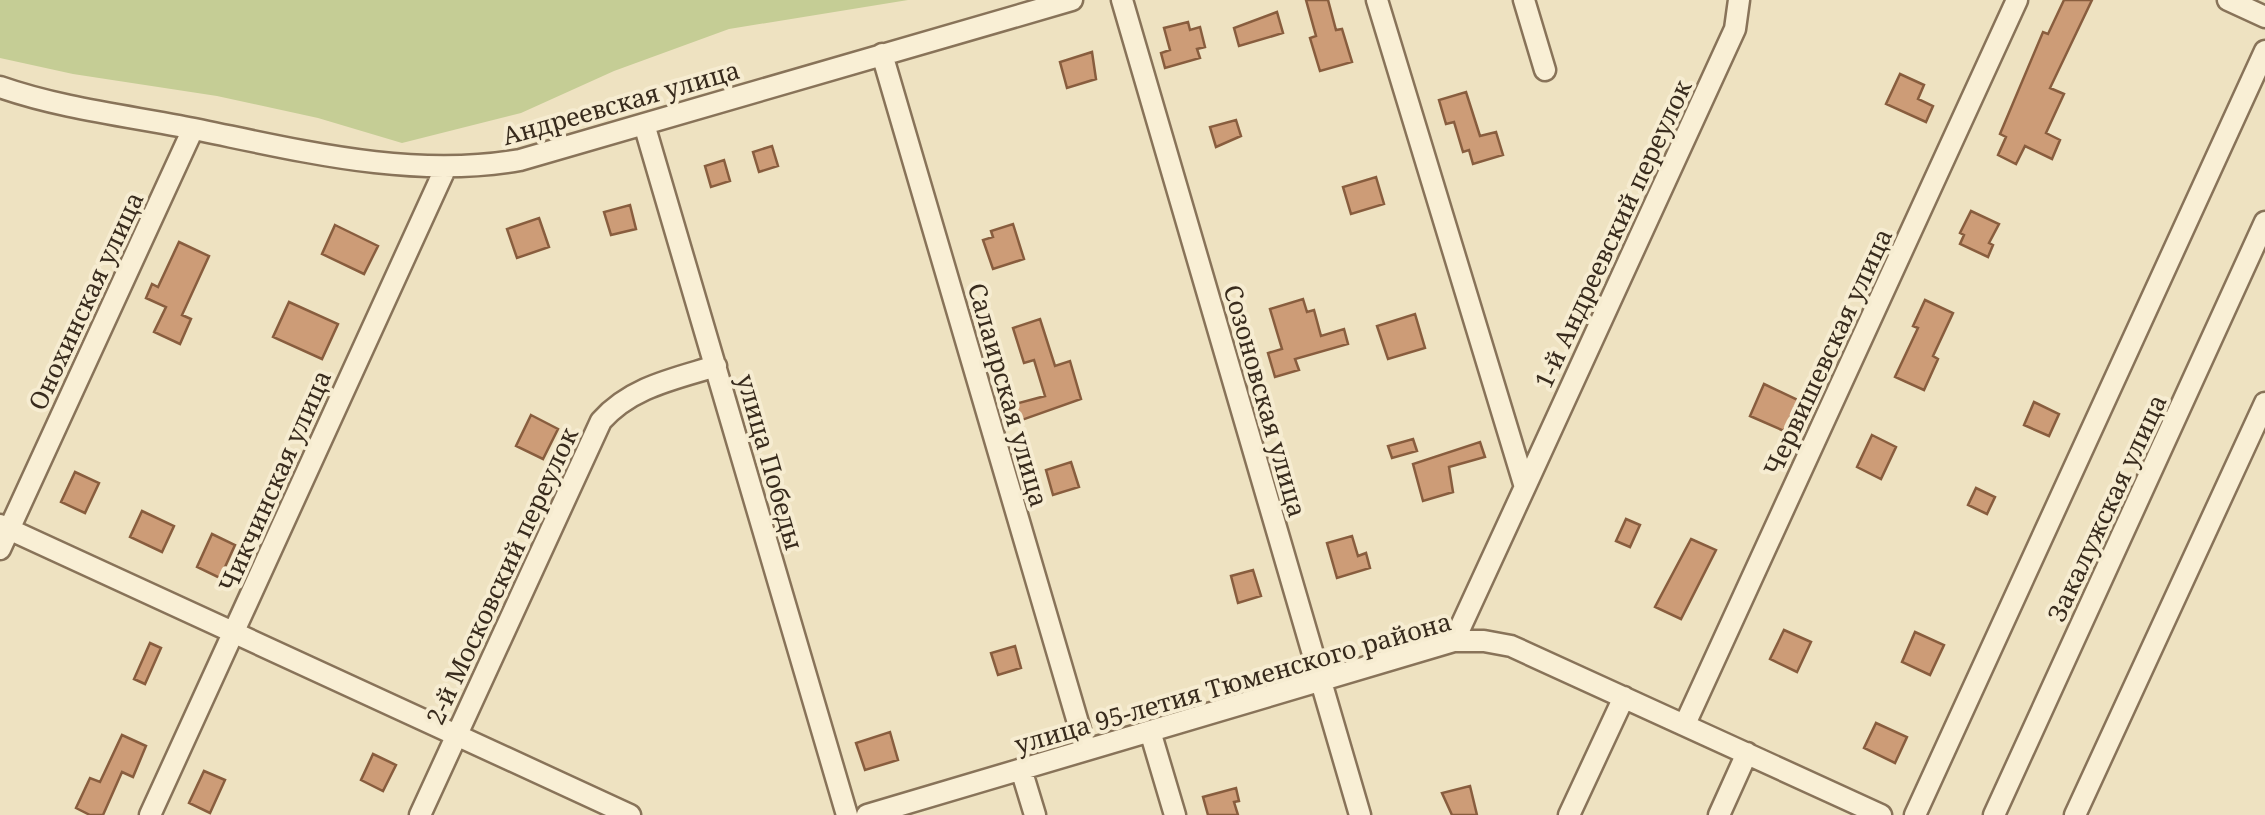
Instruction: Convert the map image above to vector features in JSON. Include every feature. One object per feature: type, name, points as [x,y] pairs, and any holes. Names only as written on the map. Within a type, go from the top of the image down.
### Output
[{"type":"street","name":"Андреевская улица","points":[[0,87],[42,99],[384,164],[464,168],[520,160],[1072,0]]},
{"type":"street","name":"Созоновская улица","points":[[1122,0],[1360,815]]},
{"type":"street","name":"1-й Андреевский переулок","points":[[1377,0],[1524,487]]},
{"type":"street","points":[[1524,0],[1546,70]]},
{"type":"street","name":"1-й Андреевский переулок","points":[[1454,641],[1736,29],[1738,0]]},
{"type":"street","name":"Червишевская улица","points":[[1686,724],[2017,0]]},
{"type":"street","points":[[2228,0],[2265,17]]},
{"type":"street","points":[[1916,815],[2265,51]]},
{"type":"street","name":"Салаирская улица","points":[[882,54],[1086,750]]},
{"type":"street","name":"улица Победы","points":[[644,124],[847,815]]},
{"type":"street","name":"Онохинская улица","points":[[0,549],[4,527],[193,129]]},
{"type":"street","name":"Чикчинская улица","points":[[150,815],[446,167]]},
{"type":"street","name":"Закалужская улица","points":[[1994,815],[2265,222]]},
{"type":"street","name":"2-й Московский переулок","points":[[420,815],[601,421],[615,405],[633,394],[716,366]]},
{"type":"street","points":[[2076,815],[2265,403]]},
{"type":"street","points":[[4,527],[630,815]]},
{"type":"street","name":"улица 95-летия Тюменского района","points":[[867,815],[1454,641],[1484,641],[1511,646],[1881,815]]},
{"type":"street","points":[[1569,815],[1624,696]]},
{"type":"street","points":[[1150,730],[1175,815]]},
{"type":"street","points":[[1719,815],[1747,752]]},
{"type":"street","points":[[1022,769],[1035,815]]},
{"type":"green space","points":[[0,0],[908,0],[729,29],[614,71],[521,113],[402,143],[318,118],[217,96],[73,74],[0,58]]},
{"type":"building","points":[[1306,0],[1328,0],[1336,30],[1342,29],[1352,62],[1320,71],[1310,38],[1316,36]]},
{"type":"building","points":[[2064,0],[2092,0],[2050,88],[2064,94],[2046,133],[2060,140],[2052,159],[2025,146],[2016,164],[1998,155],[2006,137],[2000,134],[2043,32],[2048,34]]},
{"type":"building","points":[[1277,12],[1283,33],[1239,46],[1234,28]]},
{"type":"building","points":[[1188,22],[1190,30],[1200,27],[1205,47],[1197,49],[1200,58],[1165,68],[1161,53],[1170,50],[1164,28]]},
{"type":"building","points":[[1092,52],[1096,79],[1067,88],[1060,62]]},
{"type":"building","points":[[1900,74],[1924,85],[1918,99],[1933,106],[1926,122],[1886,104]]},
{"type":"building","points":[[1466,92],[1480,136],[1496,132],[1503,155],[1473,164],[1469,150],[1463,152],[1454,122],[1446,124],[1439,100]]},
{"type":"building","points":[[1236,120],[1241,136],[1216,147],[1210,127]]},
{"type":"building","points":[[772,146],[778,166],[759,172],[753,152]]},
{"type":"building","points":[[724,160],[730,181],[711,187],[705,166]]},
{"type":"building","points":[[1376,177],[1384,204],[1351,214],[1343,187]]},
{"type":"building","points":[[630,205],[636,229],[611,235],[604,212]]},
{"type":"building","points":[[1971,211],[1999,224],[1989,243],[1993,245],[1988,257],[1960,244],[1964,235],[1960,233]]},
{"type":"building","points":[[539,218],[549,247],[517,258],[507,229]]},
{"type":"building","points":[[1013,224],[1024,259],[993,269],[983,240],[993,237],[991,231]]},
{"type":"building","points":[[335,225],[378,246],[364,274],[322,254]]},
{"type":"building","points":[[179,242],[209,256],[182,315],[191,319],[180,344],[154,332],[166,307],[146,298],[152,284],[158,287]]},
{"type":"building","points":[[1303,299],[1307,312],[1314,310],[1321,336],[1344,329],[1348,344],[1295,359],[1299,370],[1275,377],[1268,353],[1282,349],[1270,309]]},
{"type":"building","points":[[1925,300],[1953,313],[1933,356],[1938,359],[1924,390],[1895,377],[1918,328],[1913,326]]},
{"type":"building","points":[[289,302],[338,324],[322,359],[273,337]]},
{"type":"building","points":[[1415,314],[1425,348],[1388,359],[1377,326]]},
{"type":"building","points":[[1040,319],[1055,366],[1070,361],[1081,399],[1016,422],[1011,405],[1045,396],[1034,360],[1024,363],[1013,328]]},
{"type":"building","points":[[1764,384],[1798,400],[1784,431],[1750,416]]},
{"type":"building","points":[[2034,402],[2059,414],[2049,436],[2024,425]]},
{"type":"building","points":[[531,415],[558,429],[543,459],[516,446]]},
{"type":"building","points":[[1872,435],[1896,447],[1881,479],[1857,467]]},
{"type":"building","points":[[1413,439],[1417,451],[1392,458],[1388,446]]},
{"type":"building","points":[[1480,442],[1485,457],[1449,467],[1453,492],[1423,501],[1413,464]]},
{"type":"building","points":[[1071,462],[1079,487],[1053,495],[1046,470]]},
{"type":"building","points":[[75,472],[99,483],[85,513],[61,502]]},
{"type":"building","points":[[1976,488],[1995,497],[1987,514],[1968,505]]},
{"type":"building","points":[[142,511],[174,526],[162,552],[130,537]]},
{"type":"building","points":[[1626,519],[1640,525],[1630,547],[1616,541]]},
{"type":"building","points":[[212,534],[235,545],[220,578],[197,567]]},
{"type":"building","points":[[1352,536],[1358,556],[1366,553],[1370,568],[1337,578],[1327,543]]},
{"type":"building","points":[[1691,539],[1716,550],[1681,619],[1655,607]]},
{"type":"building","points":[[1253,570],[1261,596],[1238,603],[1231,576]]},
{"type":"building","points":[[1784,630],[1811,642],[1797,672],[1770,659]]},
{"type":"building","points":[[1915,632],[1944,645],[1930,675],[1902,662]]},
{"type":"building","points":[[150,643],[161,648],[145,684],[134,679]]},
{"type":"building","points":[[1015,646],[1021,668],[998,675],[991,653]]},
{"type":"building","points":[[1876,723],[1907,737],[1895,763],[1864,748]]},
{"type":"building","points":[[890,732],[898,760],[865,770],[856,743]]},
{"type":"building","points":[[122,735],[146,746],[133,777],[122,772],[103,815],[90,815],[76,808],[90,778],[100,782]]},
{"type":"building","points":[[373,754],[396,765],[383,791],[361,780]]},
{"type":"building","points":[[204,771],[225,780],[210,813],[189,803]]},
{"type":"building","points":[[1470,786],[1477,815],[1452,815],[1442,793]]},
{"type":"building","points":[[1236,788],[1239,801],[1234,802],[1238,815],[1208,815],[1203,797]]}]
